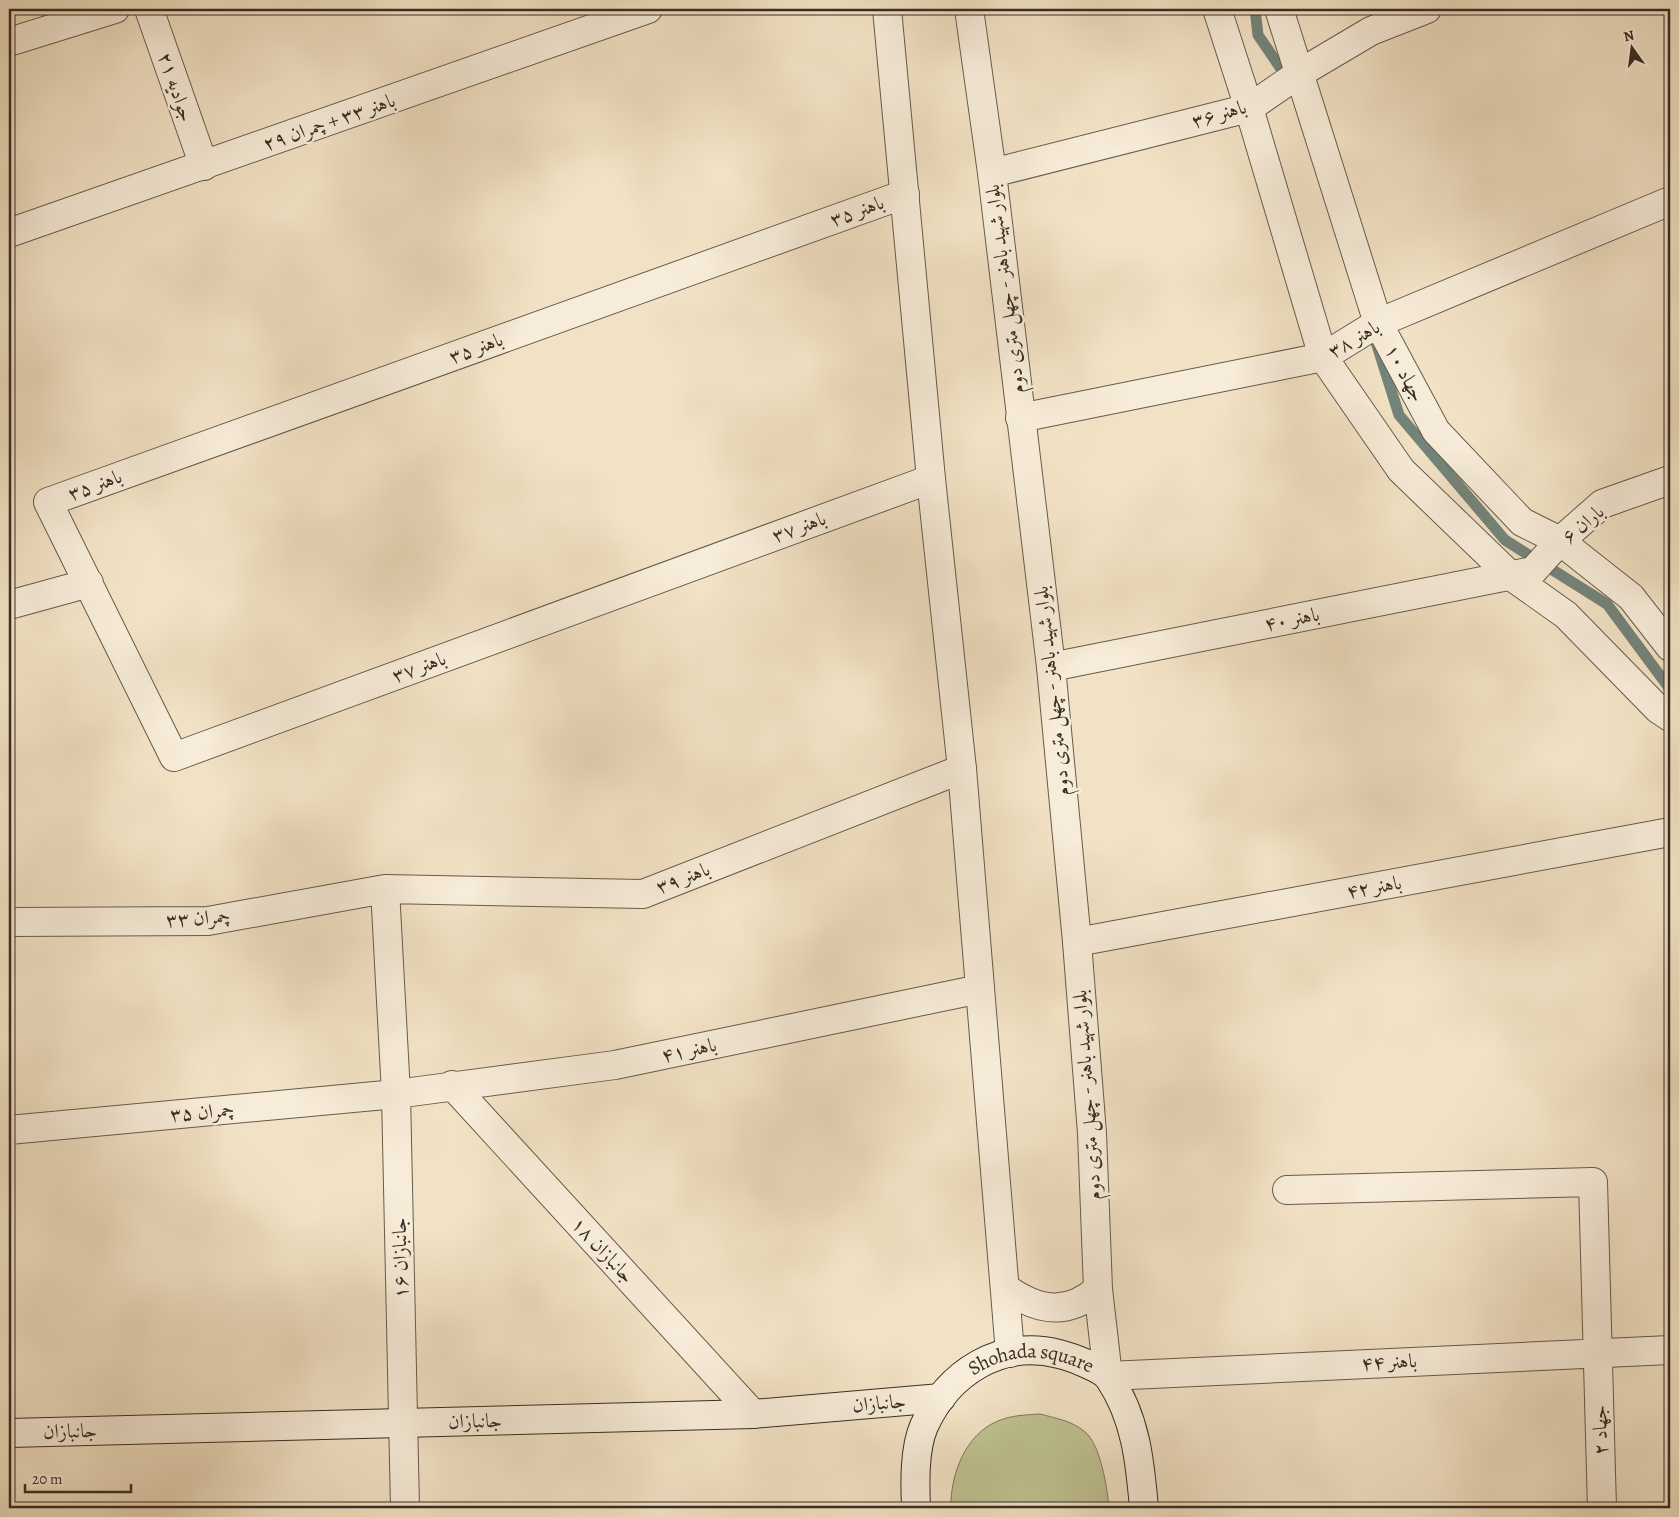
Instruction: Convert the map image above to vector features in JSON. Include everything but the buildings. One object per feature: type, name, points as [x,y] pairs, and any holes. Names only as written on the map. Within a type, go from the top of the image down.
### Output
[{"type":"street","points":[[9,42],[115,9]]},
{"type":"street","name":"جوادیه ۲۱","points":[[148,9],[204,166]]},
{"type":"street","name":"باهنر ۳۳ + چمران ۲۹","points":[[9,233],[648,9]]},
{"type":"street","points":[[887,9],[931,479],[962,769],[1007,1289],[1010,1353]]},
{"type":"street","name":"بلوار شهید باهنر - چهل متری دوم","points":[[970,9],[992,173],[1051,667],[1077,942],[1092,1133],[1098,1289],[1108,1376]]},
{"type":"street","points":[[1216,9],[1249,108],[1323,357],[1401,470],[1538,561],[1566,615],[1658,709],[1670,717]]},
{"type":"street","name":"جهاد ۱۰","points":[[1279,9],[1378,323],[1436,431],[1522,522],[1538,561],[1631,597],[1670,646]]},
{"type":"street","name":"باهنر ۳۶","points":[[992,173],[1249,108],[1300,73],[1371,31],[1427,9]]},
{"type":"street","name":"باهنر ۳۵","points":[[48,502],[905,194]]},
{"type":"street","name":"باهنر ۳۸","points":[[1020,418],[1323,357],[1378,323],[1670,201]]},
{"type":"street","name":"باهنر ۳۷","points":[[48,502],[174,757],[931,479]]},
{"type":"street","name":"باران ۶","points":[[1538,561],[1602,504],[1670,480]]},
{"type":"street","name":"باهنر ۴۰","points":[[1051,667],[1538,561]]},
{"type":"street","points":[[9,605],[89,583]]},
{"type":"street","name":"باهنر ۳۹","points":[[385,889],[643,894],[962,769]]},
{"type":"street","name":"باهنر ۴۲","points":[[1077,942],[1670,832]]},
{"type":"street","name":"چمران ۳۳","points":[[9,922],[208,921],[385,889]]},
{"type":"street","name":"جانبازان ۱۶","points":[[385,889],[396,1094],[405,1508]]},
{"type":"street","name":"باهنر ۴۱","points":[[396,1094],[452,1085],[615,1065],[980,989]]},
{"type":"street","name":"جانبازان ۱۸","points":[[452,1085],[753,1414]]},
{"type":"street","name":"چمران ۳۵","points":[[9,1130],[396,1094]]},
{"type":"street","name":"جهاد ۲","points":[[1287,1190],[1593,1182],[1602,1508]]},
{"type":"street","points":[[1007,1289],[1022,1300],[1048,1308],[1075,1305],[1088,1299],[1098,1289]]},
{"type":"street","name":"Shohada square","points":[[916,1508],[915,1474],[924,1427],[941,1398],[954,1381],[981,1361],[1010,1353],[1044,1350],[1075,1358],[1108,1376],[1129,1414],[1139,1453],[1144,1508]]},
{"type":"street","name":"باهنر ۴۴","points":[[1108,1376],[1670,1350]]},
{"type":"street","name":"جانبازان","points":[[9,1433],[753,1414],[941,1398]]},
{"type":"green space","points":[[1040,1414],[1074,1425],[1090,1437],[1102,1467],[1109,1508],[951,1508],[953,1483],[957,1470],[968,1446],[977,1436],[986,1427],[1003,1419]]},
{"type":"waterway","points":[[1255,9],[1258,35],[1290,82]]},
{"type":"waterway","points":[[1376,342],[1399,415],[1505,540],[1607,604],[1670,689]]}]
